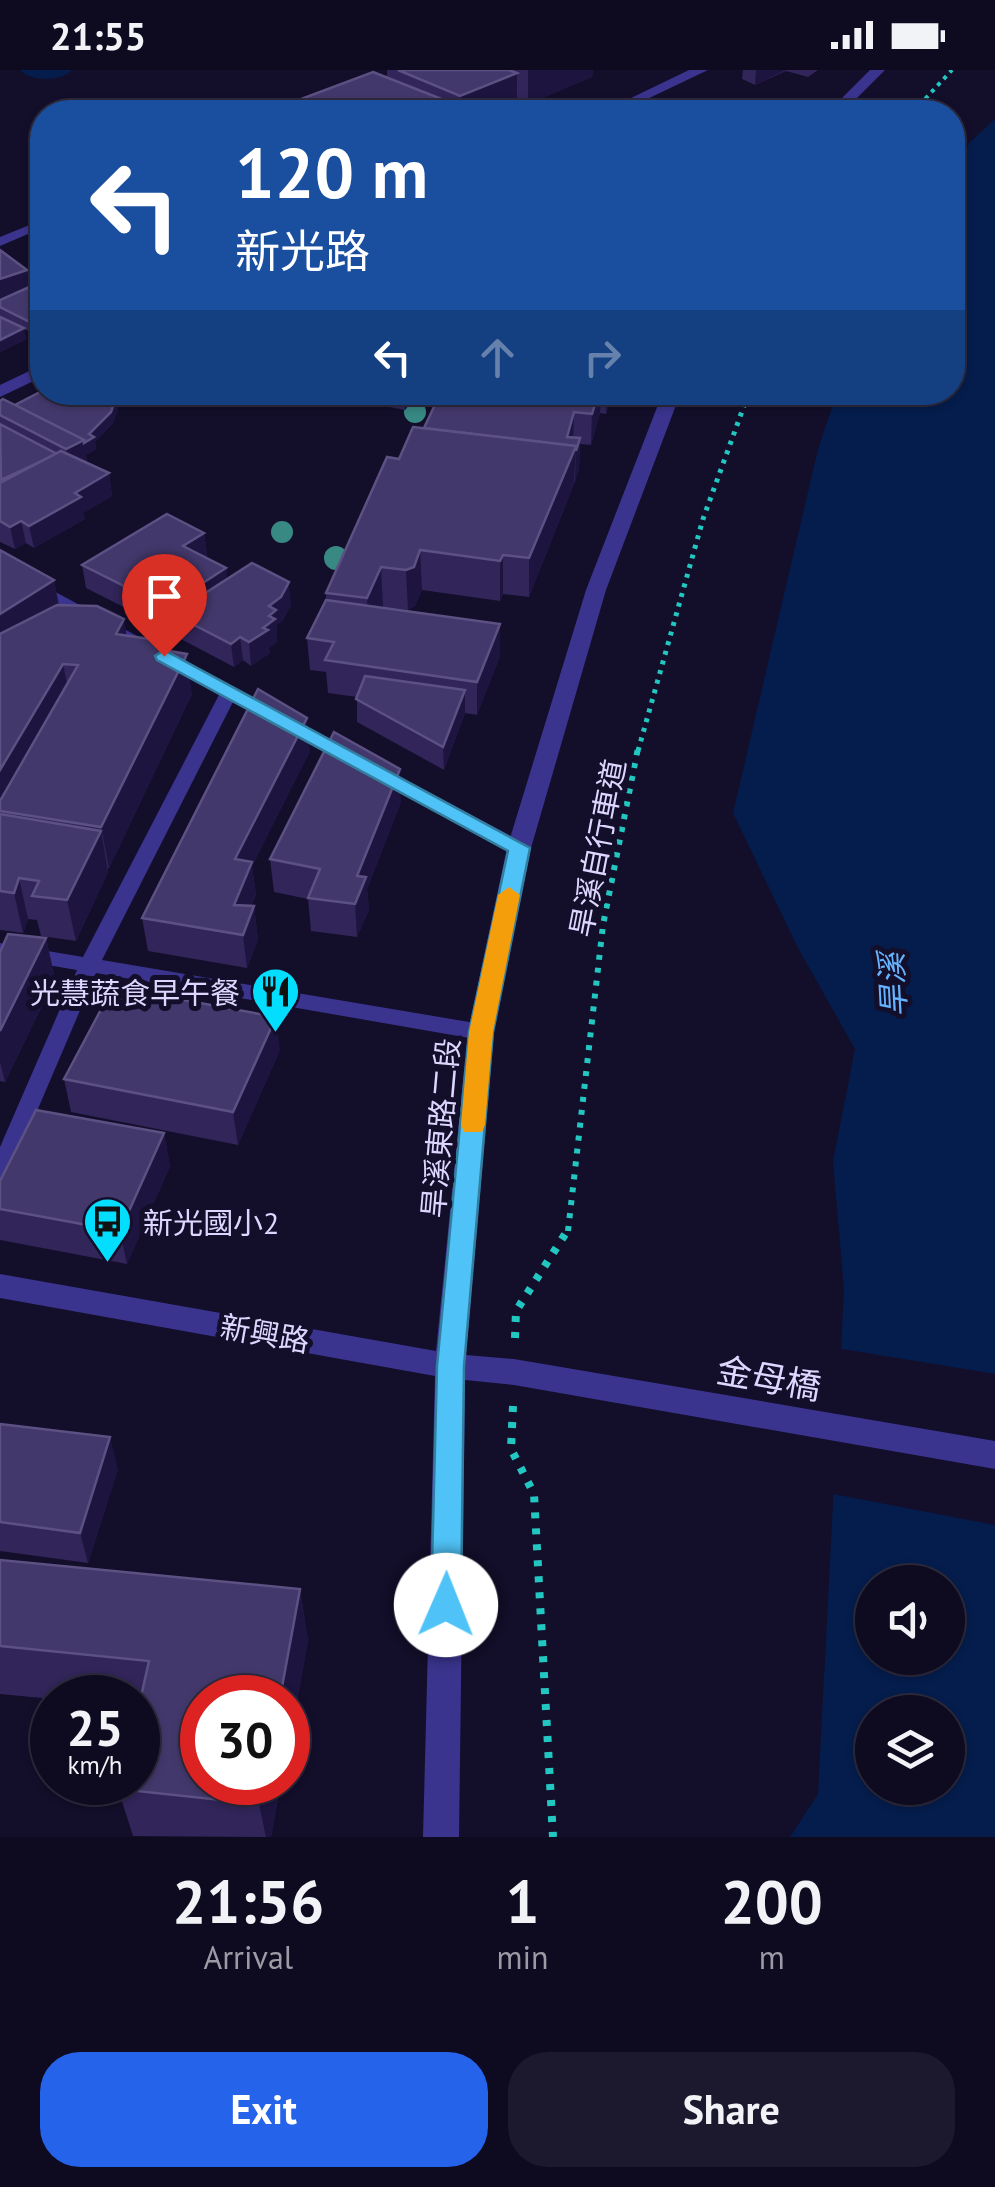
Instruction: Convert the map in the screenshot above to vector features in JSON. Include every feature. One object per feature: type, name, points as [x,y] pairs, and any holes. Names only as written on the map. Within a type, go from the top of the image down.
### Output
[{"type":"street","points":[[636,100],[702,70]]},
{"type":"street","points":[[847,100],[878,70]]},
{"type":"street","points":[[0,392],[30,376]]},
{"type":"street","name":"旱溪東路二段","points":[[441,1837],[450,1366],[481,1032],[519,848],[596,590],[667,405]]},
{"type":"street","name":"新興路","points":[[0,1286],[450,1366],[531,1376]]},
{"type":"street","name":"金母橋","points":[[531,1376],[995,1455]]},
{"type":"lane","points":[[0,242],[30,229]]},
{"type":"lane","points":[[0,566],[519,848]]},
{"type":"lane","points":[[0,1172],[90,964],[230,691]]},
{"type":"lane","points":[[0,950],[481,1032]]},
{"type":"path","points":[[925,100],[952,70]]},
{"type":"path","name":"旱溪自行車道","points":[[516,1312],[569,1229],[603,926],[639,744],[704,520],[744,405]]},
{"type":"path","points":[[512,1449],[534,1494],[553,1837]]},
{"type":"water","name":"旱溪","points":[[995,119],[995,1837],[790,1837],[818,1794],[844,1290],[833,1161],[855,1049],[798,948],[733,813],[818,449],[833,405],[965,405],[965,151]]},
{"type":"pier","points":[[836,1348],[995,1374],[995,1525],[828,1493]]},
{"type":"building","points":[[398,70],[509,70],[517,73],[460,96]]},
{"type":"building","points":[[373,72],[439,98],[434,100],[301,99]]},
{"type":"building","points":[[0,250],[27,270],[0,279]]},
{"type":"building","points":[[30,287],[30,322],[0,307],[0,300]]},
{"type":"building","points":[[0,317],[24,328],[0,340]]},
{"type":"building","points":[[30,397],[30,405],[114,405],[89,434],[94,437],[84,443],[15,405]]},
{"type":"building","points":[[3,399],[84,440],[66,449],[0,415]]},
{"type":"building","points":[[435,405],[595,405],[592,414],[574,412],[567,437],[580,438],[576,451],[576,446],[424,428]]},
{"type":"building","points":[[0,424],[57,454],[1,480]]},
{"type":"building","points":[[413,427],[576,446],[529,558],[503,555],[500,561],[420,550],[414,567],[381,567],[367,598],[326,593],[387,457],[399,459]]},
{"type":"building","points":[[61,451],[109,473],[75,493],[81,497],[29,526],[21,521],[10,527],[0,521],[0,483]]},
{"type":"building","points":[[167,514],[204,533],[183,546],[226,568],[166,607],[82,565]]},
{"type":"building","points":[[0,550],[54,580],[0,614]]},
{"type":"building","points":[[252,563],[289,582],[281,597],[269,606],[276,610],[269,616],[275,619],[263,628],[268,630],[249,642],[240,637],[231,644],[173,614]]},
{"type":"building","points":[[326,600],[500,624],[477,682],[325,660],[334,642],[307,638]]},
{"type":"building","points":[[57,605],[97,606],[124,619],[116,634],[170,642],[164,650],[187,654],[101,827],[0,811],[0,801],[78,665],[63,664],[0,770],[0,634]]},
{"type":"building","points":[[365,676],[465,690],[443,747],[356,699]]},
{"type":"building","points":[[258,689],[307,718],[235,859],[252,862],[234,905],[254,906],[243,935],[142,918]]},
{"type":"building","points":[[334,732],[400,769],[357,876],[366,877],[355,904],[308,898],[320,869],[270,859]]},
{"type":"building","points":[[0,814],[101,831],[67,900],[32,896],[39,881],[19,878],[14,893],[0,891]]},
{"type":"building","points":[[8,934],[46,938],[0,1031],[0,952]]},
{"type":"building","points":[[113,987],[276,1017],[233,1112],[64,1079]]},
{"type":"building","points":[[36,1110],[164,1133],[120,1231],[0,1209],[0,1181]]},
{"type":"building","points":[[0,1424],[110,1437],[80,1533],[0,1522]]},
{"type":"building","points":[[0,1560],[300,1589],[284,1675],[180,1675],[180,1796],[160,1793],[160,1675],[146,1675],[149,1661],[0,1646]]},
{"type":"waterway","points":[[33,70],[59,70]]},
{"type":"slow traffic","points":[[473,1125],[481,1032],[509,895]]},
{"type":"place","name":"光慧蔬食早午餐","points":[[275,1034]]},
{"type":"place","name":"新光國小2","points":[[108,1264]]},
{"type":"route","points":[[164,656],[519,848],[481,1032],[450,1366],[446,1605]]}]
